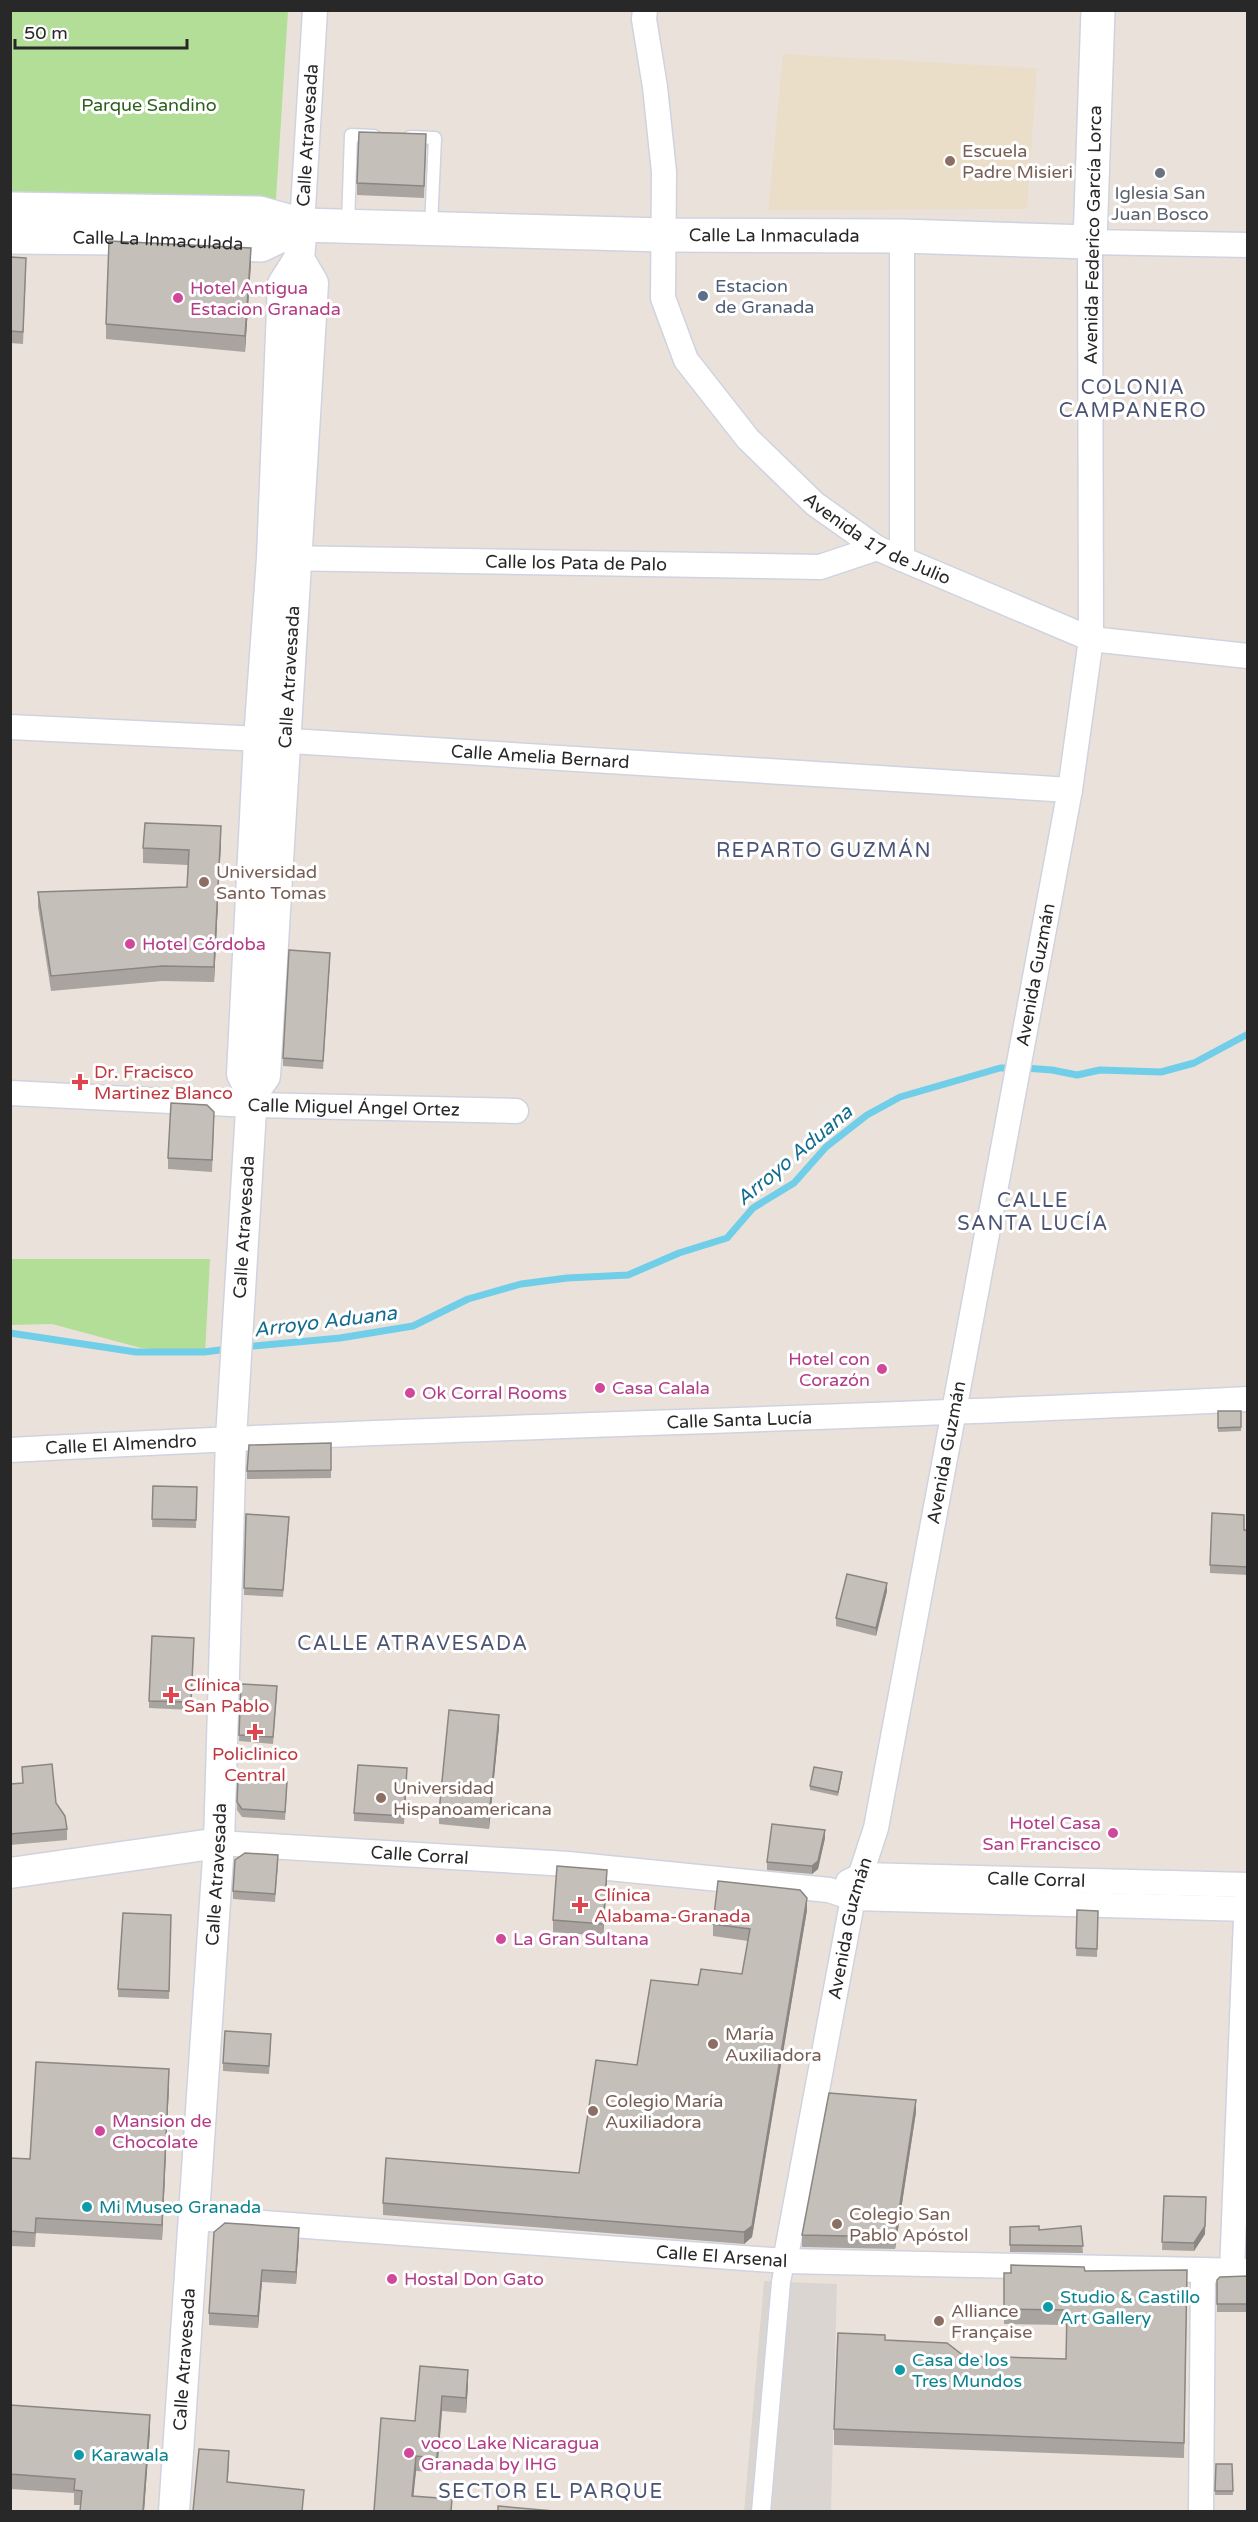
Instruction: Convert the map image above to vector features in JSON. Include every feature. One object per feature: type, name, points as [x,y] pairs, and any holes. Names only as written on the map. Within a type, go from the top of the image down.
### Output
[{"type":"main road","name":"Avenida Federico García Lorca","points":[[1090,242],[1098,10]]},
{"type":"main road","name":"Calle La Inmaculada","points":[[10,209],[123,224]]},
{"type":"main road","name":"Calle La Inmaculada","points":[[10,237],[123,224],[259,213],[302,225],[348,227],[663,235],[902,236],[1090,242]]},
{"type":"street","name":"Calle Atravesada","points":[[174,2511],[219,1843],[231,1438],[239,1274],[251,1099],[265,1076],[262,923],[285,559],[292,402],[313,283],[299,259],[315,10]]},
{"type":"street","name":"Avenida 17 de Julio","points":[[645,10],[644,19],[664,172],[663,298],[686,360],[748,439],[815,504],[877,548],[902,559],[1091,639],[1248,656]]},
{"type":"street","points":[[902,236],[902,559]]},
{"type":"street","name":"Calle La Inmaculada","points":[[1090,242],[1248,245]]},
{"type":"street","name":"Avenida Federico García Lorca","points":[[1090,242],[1091,639]]},
{"type":"street","name":"Calle los Pata de Palo","points":[[285,559],[820,567],[877,548]]},
{"type":"street","name":"Avenida Guzmán","points":[[785,2262],[853,1898],[876,1828],[1070,790],[1091,639]]},
{"type":"street","name":"Calle Amelia Bernard","points":[[10,727],[272,740],[1070,790]]},
{"type":"street","name":"Calle Miguel Ángel Ortez","points":[[10,1093],[251,1099],[516,1111]]},
{"type":"street","name":"Calle Santa Lucía","points":[[231,1438],[954,1411],[1043,1410],[1248,1399]]},
{"type":"street","name":"Calle El Almendro","points":[[10,1450],[231,1438]]},
{"type":"street","name":"Calle Corral","points":[[10,1873],[219,1843],[568,1864],[829,1890],[853,1898],[1247,1899]]},
{"type":"street","name":"Calle Corral","points":[[829,1890],[862,1875],[1247,1899]]},
{"type":"street","points":[[1240,2271],[1247,1899]]},
{"type":"street","name":"Calle El Arsenal","points":[[195,2218],[785,2262],[1240,2271]]},
{"type":"street","points":[[761,2511],[781,2282],[785,2262]]},
{"type":"street","points":[[1201,2511],[1203,2272]]},
{"type":"lane","points":[[348,227],[351,135],[435,138],[431,229]]},
{"type":"shaded area","points":[[783,54],[1037,68],[1027,209],[768,210]]},
{"type":"shaded area","points":[[764,2281],[837,2284],[831,2511],[744,2512]]},
{"type":"green space","name":"Parque Sandino","points":[[11,11],[288,11],[276,199],[11,198]]},
{"type":"green space","points":[[11,1259],[210,1259],[205,1354],[141,1348],[52,1324],[11,1325]]},
{"type":"building","points":[[359,132],[426,134],[424,186],[357,183]]},
{"type":"building","name":"Hotel Antigua Estacion Granada","points":[[109,241],[251,248],[245,336],[106,324]]},
{"type":"building","points":[[10,257],[26,258],[23,332],[10,331]]},
{"type":"building","name":"Hotel Córdoba","points":[[145,823],[221,826],[214,967],[162,966],[51,976],[38,892],[187,887],[189,850],[143,848]]},
{"type":"building","points":[[289,950],[330,953],[323,1061],[283,1058]]},
{"type":"building","points":[[171,1103],[207,1105],[214,1112],[212,1160],[168,1158]]},
{"type":"building","points":[[1218,1411],[1241,1411],[1241,1427],[1218,1428]]},
{"type":"building","points":[[331,1443],[331,1470],[247,1471],[249,1445]]},
{"type":"building","points":[[153,1486],[197,1487],[196,1520],[152,1519]]},
{"type":"building","points":[[1212,1513],[1244,1515],[1244,1530],[1248,1530],[1248,1567],[1210,1565]]},
{"type":"building","points":[[246,1514],[289,1517],[283,1590],[244,1588]]},
{"type":"building","points":[[847,1574],[887,1583],[876,1628],[836,1618]]},
{"type":"building","points":[[152,1636],[194,1638],[191,1702],[149,1701]]},
{"type":"building","points":[[241,1684],[277,1686],[273,1737],[239,1735]]},
{"type":"building","points":[[449,1710],[499,1715],[489,1817],[439,1812]]},
{"type":"building","points":[[52,1764],[56,1803],[65,1816],[67,1829],[10,1834],[10,1784],[23,1783],[22,1767]]},
{"type":"building","name":"Universidad Hispanoamericana","points":[[358,1765],[407,1768],[404,1816],[354,1813]]},
{"type":"building","points":[[814,1767],[842,1772],[838,1792],[810,1786]]},
{"type":"building","points":[[238,1779],[287,1782],[285,1812],[242,1809],[237,1802]]},
{"type":"building","points":[[772,1824],[825,1830],[818,1861],[812,1866],[767,1862]]},
{"type":"building","points":[[245,1853],[278,1855],[275,1894],[233,1891],[235,1860]]},
{"type":"building","name":"Clínica Alabama-Granada","points":[[557,1866],[607,1870],[603,1924],[553,1920]]},
{"type":"building","name":"María Auxiliadora","points":[[718,1881],[800,1890],[807,1898],[752,2226],[744,2232],[383,2203],[386,2158],[579,2173],[596,2060],[637,2065],[651,1980],[698,1985],[701,1969],[742,1974],[750,1929],[713,1924]]},
{"type":"building","points":[[1077,1910],[1098,1911],[1097,1949],[1076,1948]]},
{"type":"building","points":[[123,1913],[171,1915],[169,1991],[118,1989]]},
{"type":"building","points":[[225,2031],[271,2034],[269,2066],[223,2063]]},
{"type":"building","points":[[36,2062],[169,2069],[162,2225],[36,2218],[35,2233],[10,2231],[10,2158],[30,2159]]},
{"type":"building","points":[[829,2093],[916,2100],[895,2237],[802,2235]]},
{"type":"building","points":[[1164,2196],[1206,2197],[1205,2226],[1194,2243],[1162,2242]]},
{"type":"building","points":[[225,2223],[299,2228],[296,2272],[262,2270],[258,2316],[209,2313],[214,2232]]},
{"type":"building","points":[[1039,2226],[1039,2230],[1081,2226],[1083,2246],[1010,2245],[1010,2227]]},
{"type":"building","name":"Casa de los Tres Mundos","points":[[1011,2265],[1084,2267],[1085,2271],[1187,2270],[1184,2443],[834,2429],[838,2333],[885,2335],[885,2340],[947,2343],[964,2356],[1066,2359],[1067,2310],[1004,2309],[1004,2273],[1011,2273]]},
{"type":"building","points":[[1248,2276],[1248,2304],[1217,2304],[1217,2280],[1220,2277]]},
{"type":"building","name":"voco Lake Nicaragua Granada by IHG","points":[[420,2366],[468,2370],[466,2398],[442,2396],[437,2458],[416,2456],[412,2496],[452,2499],[451,2511],[374,2511],[381,2418],[415,2421]]},
{"type":"building","name":"Karawala","points":[[10,2405],[150,2415],[143,2511],[80,2511],[82,2491],[74,2490],[75,2479],[10,2474]]},
{"type":"building","points":[[199,2449],[229,2451],[227,2482],[304,2490],[302,2511],[193,2511]]},
{"type":"building","points":[[1216,2464],[1232,2464],[1233,2491],[1215,2491]]},
{"type":"building","points":[[498,2506],[554,2511],[498,2511]]},
{"type":"waterway","name":"Arroyo Aduana","points":[[1024,1068],[1077,1075],[1100,1070],[1161,1072],[1194,1063],[1248,1034]]},
{"type":"waterway","name":"Arroyo Aduana","points":[[242,1347],[340,1338],[413,1326],[468,1299],[521,1284],[567,1278],[628,1275],[679,1253],[727,1238],[753,1208],[794,1183],[826,1147],[867,1115],[900,1097],[1000,1068],[1012,1068]]},
{"type":"waterway","name":"Arroyo Aduana","points":[[10,1333],[136,1352],[204,1352],[228,1349]]},
{"type":"place","name":"Escuela Padre Misieri","points":[[950,161]]},
{"type":"place","name":"Iglesia San Juan Bosco","points":[[1160,173]]},
{"type":"place","name":"Estacion de Granada","points":[[703,296]]},
{"type":"place","name":"Hotel Antigua Estacion Granada","points":[[178,298]]},
{"type":"place","name":"Universidad Santo Tomas","points":[[204,882]]},
{"type":"place","name":"Hotel Córdoba","points":[[130,944]]},
{"type":"place","name":"Dr. Fracisco Martinez Blanco","points":[[80,1082]]},
{"type":"place","name":"Hotel con Corazón","points":[[882,1369]]},
{"type":"place","name":"Casa Calala","points":[[600,1388]]},
{"type":"place","name":"Ok Corral Rooms","points":[[410,1393]]},
{"type":"place","name":"Clínica San Pablo","points":[[171,1695]]},
{"type":"place","name":"Policlinico Central","points":[[255,1732]]},
{"type":"place","name":"Universidad Hispanoamericana","points":[[381,1798]]},
{"type":"place","name":"Hotel Casa San Francisco","points":[[1113,1833]]},
{"type":"place","name":"Clínica Alabama-Granada","points":[[580,1905]]},
{"type":"place","name":"La Gran Sultana","points":[[501,1939]]},
{"type":"place","name":"María Auxiliadora","points":[[713,2044]]},
{"type":"place","name":"Colegio María Auxiliadora","points":[[593,2111]]},
{"type":"place","name":"Mansion de Chocolate","points":[[100,2131]]},
{"type":"place","name":"Mi Museo Granada","points":[[87,2207]]},
{"type":"place","name":"Colegio San Pablo Apóstol","points":[[837,2224]]},
{"type":"place","name":"Hostal Don Gato","points":[[392,2279]]},
{"type":"place","name":"Studio & Castillo Art Gallery","points":[[1048,2307]]},
{"type":"place","name":"Alliance Française","points":[[939,2321]]},
{"type":"place","name":"Casa de los Tres Mundos","points":[[900,2370]]},
{"type":"place","name":"voco Lake Nicaragua Granada by IHG","points":[[409,2453]]},
{"type":"place","name":"Karawala","points":[[79,2455]]},
{"type":"district","name":"COLONIA CAMPANERO","points":[[1133,398]]},
{"type":"district","name":"REPARTO GUZMÁN","points":[[824,850]]},
{"type":"district","name":"CALLE SANTA LUCÍA","points":[[1033,1212]]},
{"type":"district","name":"CALLE ATRAVESADA","points":[[413,1643]]},
{"type":"district","name":"SECTOR EL PARQUE","points":[[551,2491]]}]
